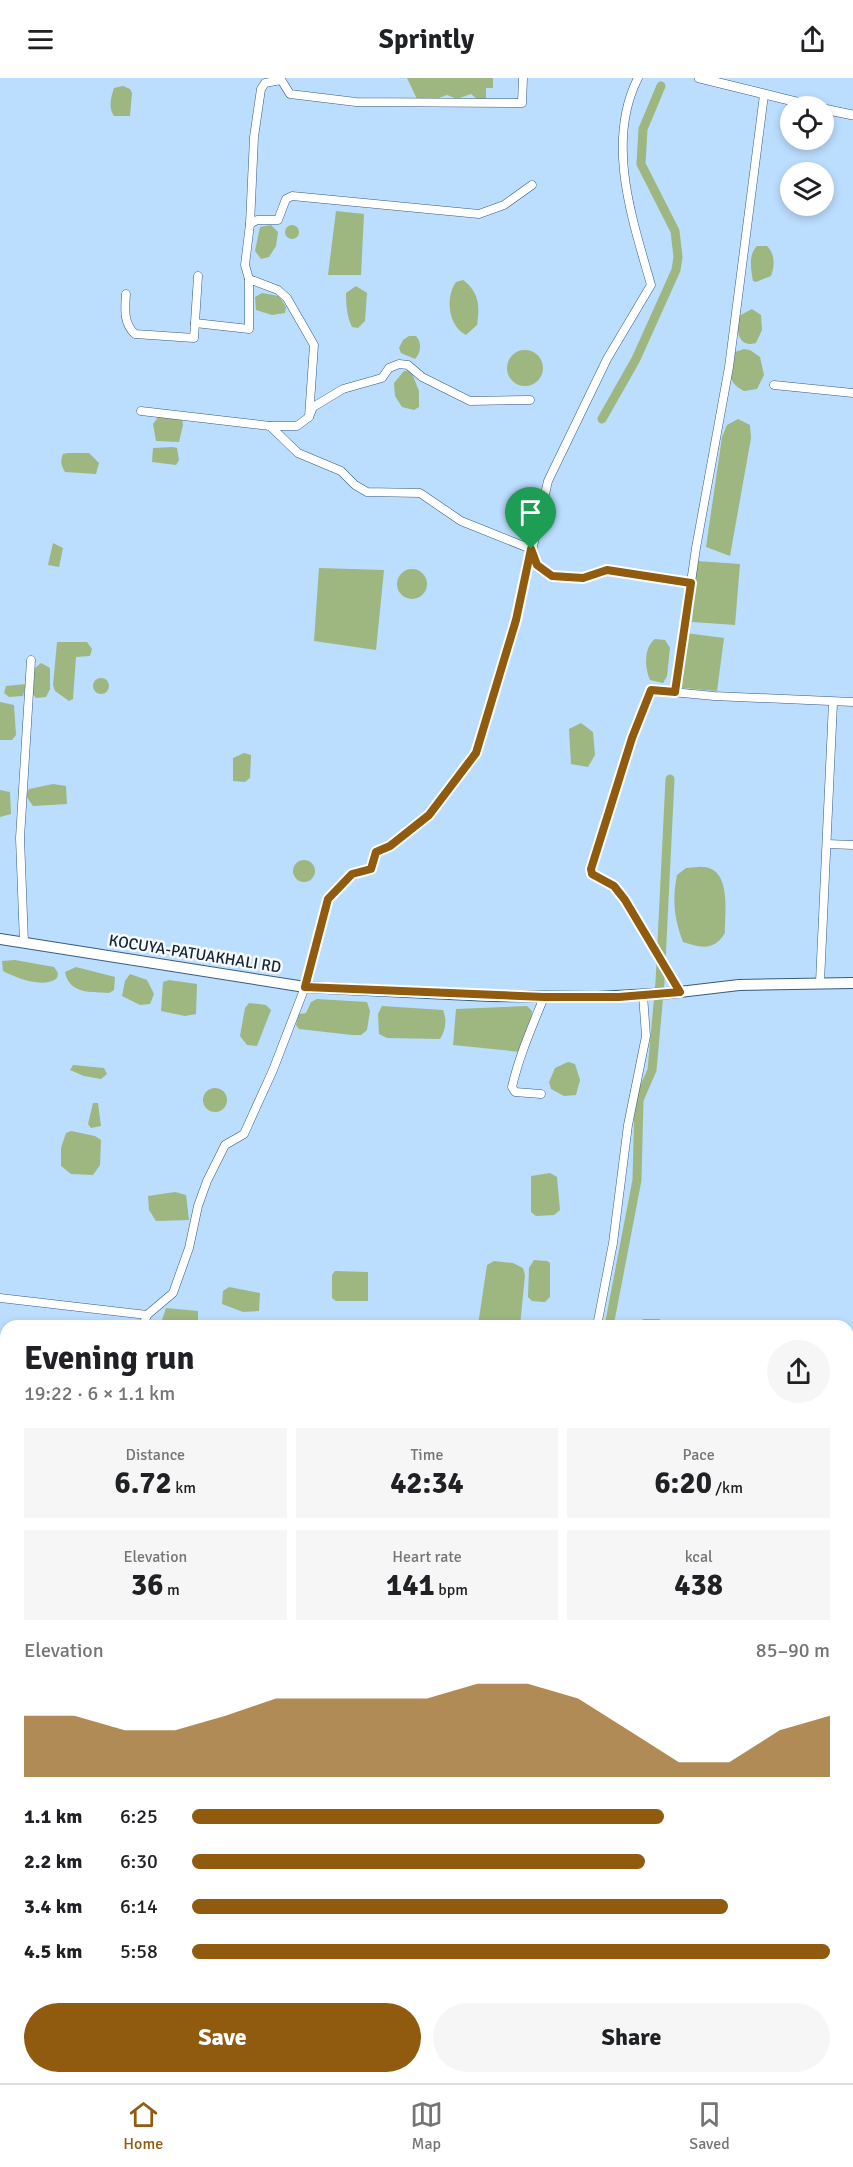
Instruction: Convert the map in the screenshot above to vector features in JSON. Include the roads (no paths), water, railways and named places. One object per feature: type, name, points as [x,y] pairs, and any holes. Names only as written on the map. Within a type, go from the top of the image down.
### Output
[{"type":"main road","name":"KOCUYA-PATUAKHALI RD","points":[[0,939],[305,987],[544,997],[643,995],[739,985],[853,983]]},
{"type":"street","points":[[195,323],[249,329],[249,279],[245,265],[250,224],[254,137],[261,89],[266,83],[280,79],[290,94],[356,102],[522,103],[523,78]]},
{"type":"street","points":[[145,1320],[147,1315],[173,1293],[189,1248],[198,1206],[207,1181],[225,1145],[244,1134],[273,1071],[305,987],[328,899],[352,874],[371,869],[376,852],[390,846],[429,815],[476,753],[516,620],[548,481],[607,359],[651,285],[626,194],[624,134],[633,88],[638,78]]},
{"type":"street","points":[[699,78],[780,99]]},
{"type":"street","points":[[675,692],[691,583],[729,367],[764,95]]},
{"type":"street","points":[[834,111],[853,115]]},
{"type":"street","points":[[250,224],[258,220],[278,220],[286,199],[292,196],[479,214],[504,205],[532,185]]},
{"type":"street","points":[[126,294],[125,317],[135,334],[194,338],[198,276]]},
{"type":"street","points":[[249,279],[278,290],[287,298],[314,345],[309,417]]},
{"type":"street","points":[[141,411],[270,426],[297,426],[309,417],[313,407],[356,384],[382,378],[389,369],[399,364],[408,365],[422,377],[470,401],[530,400]]},
{"type":"street","points":[[774,385],[853,393]]},
{"type":"street","points":[[270,426],[298,453],[341,471],[354,485],[367,492],[420,493],[461,520],[531,549],[537,565],[552,576],[583,578],[607,570],[691,583]]},
{"type":"street","points":[[24,943],[20,838],[31,660]]},
{"type":"street","points":[[676,992],[666,967],[625,900],[614,886],[592,874],[591,869],[632,738],[651,690],[833,703],[853,702]]},
{"type":"street","points":[[820,982],[833,703]]},
{"type":"street","points":[[827,844],[853,845]]},
{"type":"street","points":[[598,1320],[613,1243],[628,1125],[646,1036],[643,995]]},
{"type":"street","points":[[541,1095],[514,1092],[512,1087],[518,1059],[526,1046],[544,997]]},
{"type":"street","points":[[0,1298],[147,1315]]},
{"type":"waterway","points":[[602,419],[636,359],[676,270],[678,257],[675,231],[641,164],[643,129],[661,86]]},
{"type":"waterway","points":[[610,1320],[637,1180],[639,1100],[652,1070],[660,982],[670,779]]}]
